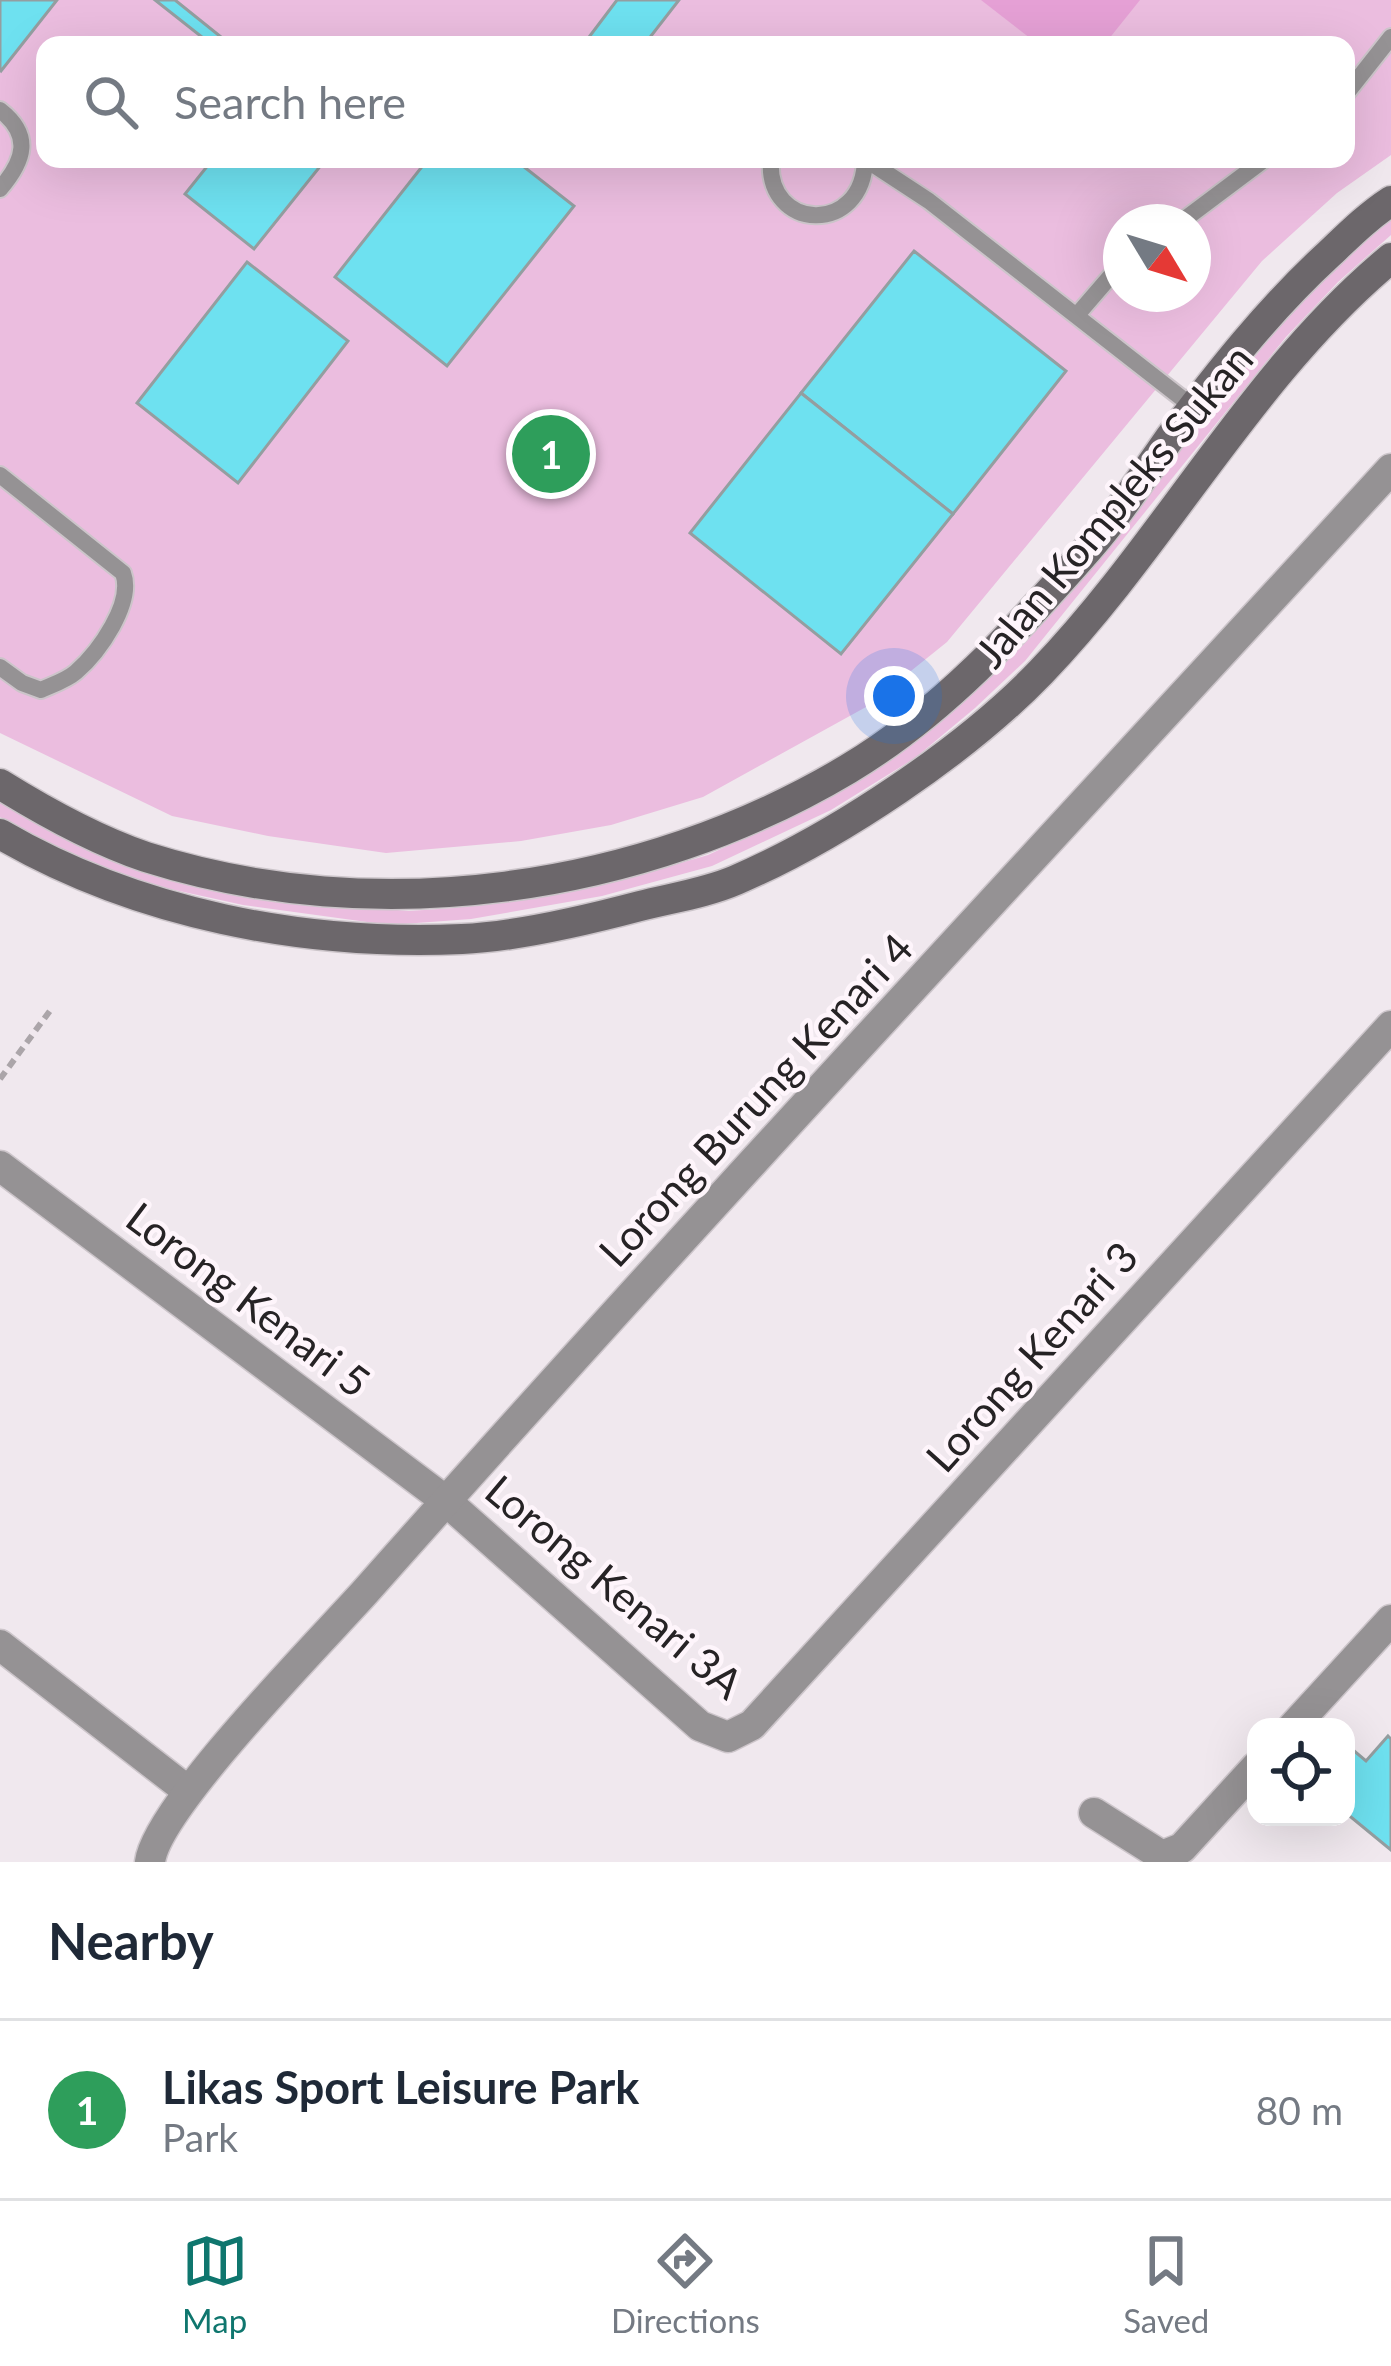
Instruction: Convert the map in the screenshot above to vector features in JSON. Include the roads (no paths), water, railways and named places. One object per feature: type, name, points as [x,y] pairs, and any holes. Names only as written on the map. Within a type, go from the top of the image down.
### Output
[{"type":"main road","name":"Jalan Kompleks Sukan","points":[[0,784],[74,825],[145,856],[287,887],[370,895],[462,891],[648,858],[716,834],[850,768],[944,700],[1091,545],[1254,330],[1312,270],[1391,201]]},
{"type":"main road","name":"Jalan Kompleks Sukan","points":[[3,842],[114,890],[196,914],[366,937],[464,940],[604,916],[732,882],[836,829],[947,753],[1040,674],[1291,360],[1391,258]]},
{"type":"street","name":"Lorong Burung Kenari 4","points":[[151,1862],[152,1849],[188,1791],[446,1501],[1391,470]]},
{"type":"street","name":"Lorong Kenari 3","points":[[728,1737],[752,1725],[1391,1026]]},
{"type":"street","name":"Lorong Kenari 5","points":[[0,1166],[446,1501]]},
{"type":"street","name":"Lorong Kenari 3A","points":[[446,1501],[700,1726],[728,1737]]},
{"type":"street","points":[[1301,1718],[1391,1620]]},
{"type":"street","points":[[0,1646],[188,1791]]},
{"type":"street","points":[[1094,1813],[1162,1856],[1182,1848],[1247,1777]]},
{"type":"lane","points":[[1355,83],[1391,37]]},
{"type":"lane","points":[[0,110],[17,123],[23,149],[15,172],[0,189]]},
{"type":"lane","points":[[771,168],[777,193],[802,214],[819,216],[849,204],[860,191],[864,168]]},
{"type":"lane","points":[[879,168],[929,201],[1193,407]]},
{"type":"lane","points":[[1205,204],[1253,168]]},
{"type":"lane","points":[[1076,315],[1103,284]]},
{"type":"lane","points":[[0,475],[123,573],[128,587],[125,608],[75,674],[41,690],[0,667]]},
{"type":"place","name":"Likas Sport Leisure Park","points":[[551,454]]}]
